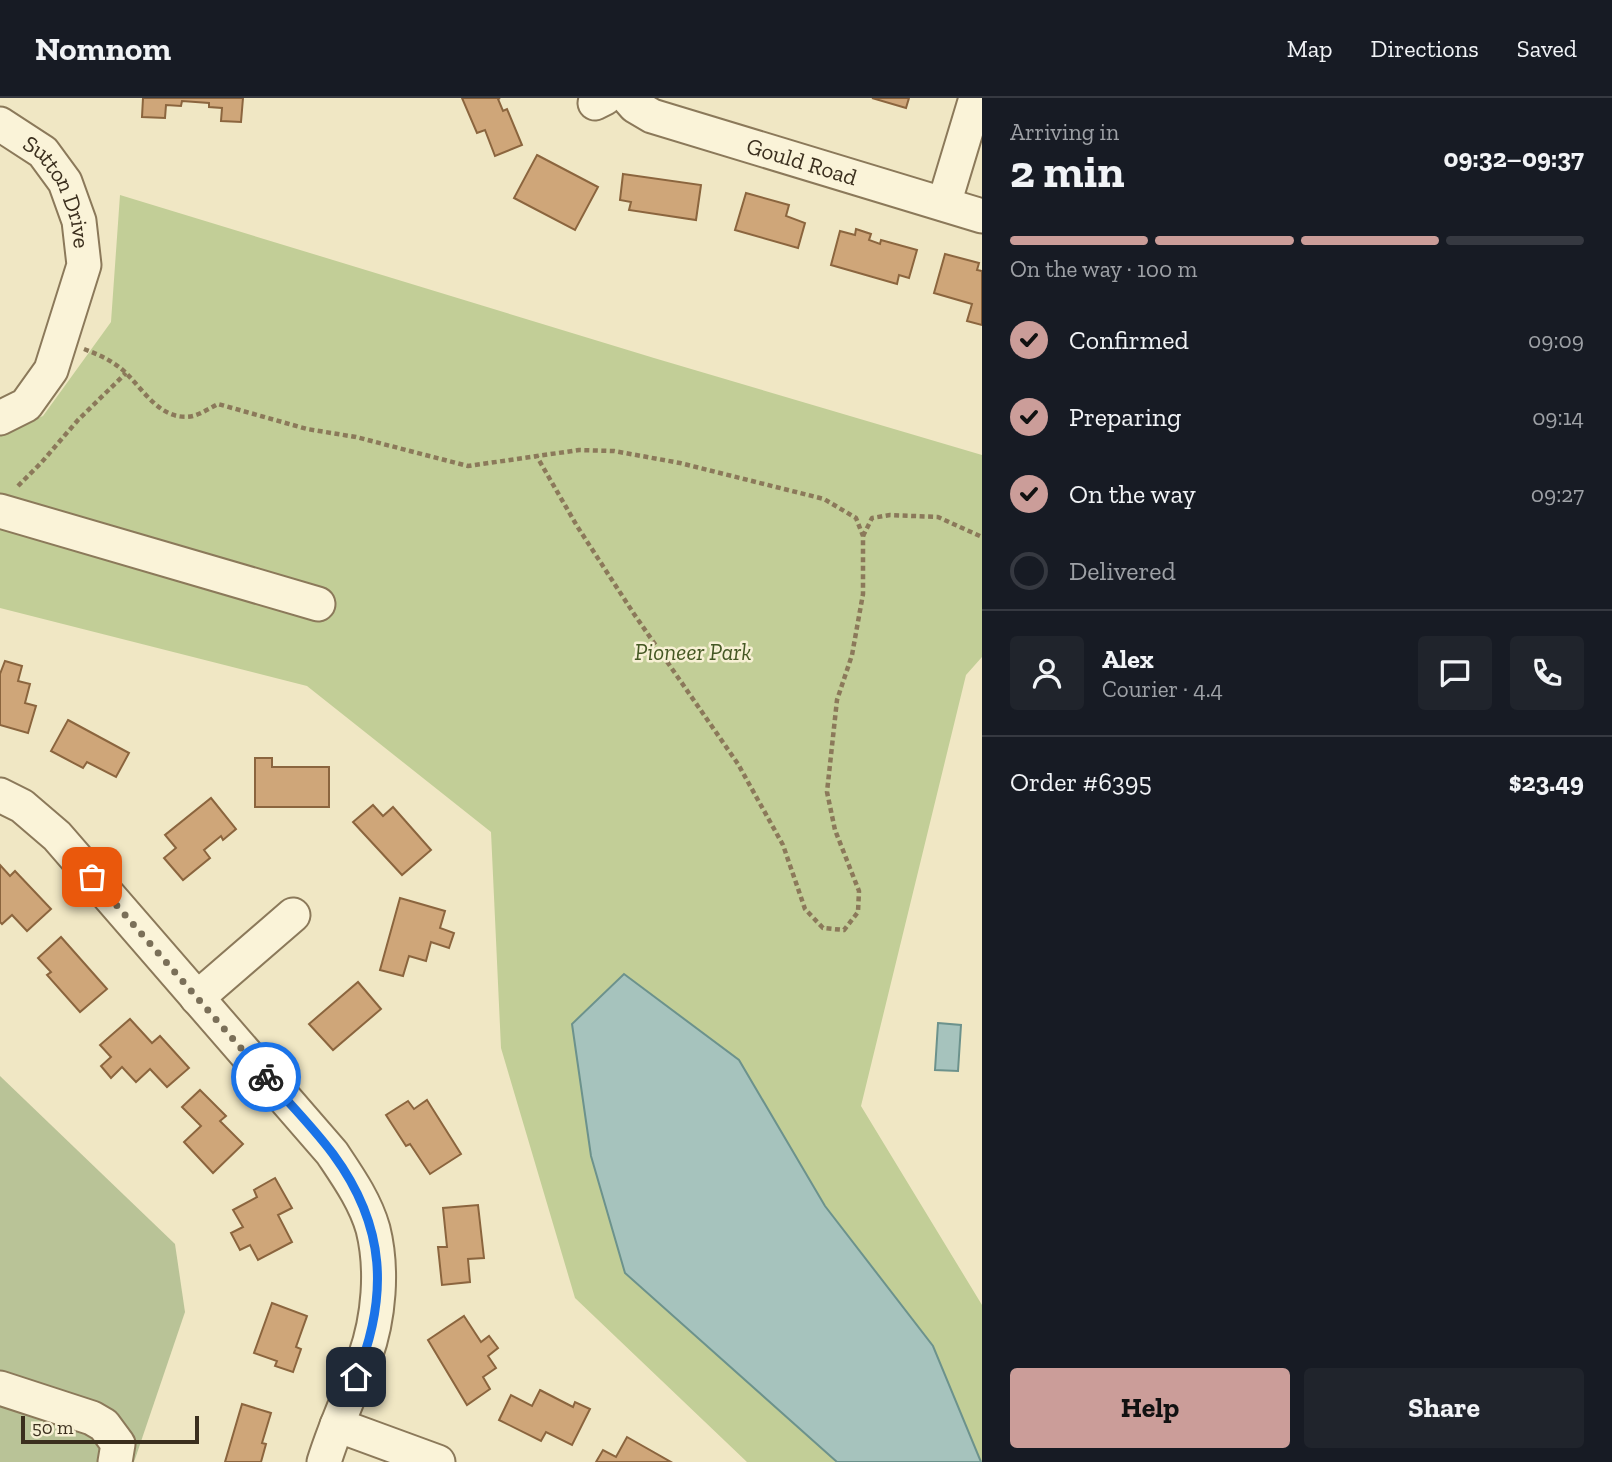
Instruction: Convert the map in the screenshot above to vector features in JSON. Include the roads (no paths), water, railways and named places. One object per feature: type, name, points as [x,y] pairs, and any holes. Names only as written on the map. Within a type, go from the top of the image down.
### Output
[{"type":"street","name":"Gould Road","points":[[628,98],[635,106],[652,116],[982,216]]},
{"type":"street","points":[[944,204],[976,98]]},
{"type":"street","name":"Sutton Drive","points":[[0,124],[43,152],[65,182],[79,221],[84,265],[51,370],[26,405],[0,418]]},
{"type":"street","points":[[8,500],[318,604]]},
{"type":"street","points":[[0,795],[22,806],[57,836],[332,1153],[355,1189],[372,1228],[378,1270],[376,1312],[366,1354],[324,1462]]},
{"type":"street","points":[[197,998],[293,915]]},
{"type":"street","points":[[0,1388],[92,1418],[104,1425],[118,1444],[115,1462]]},
{"type":"street","points":[[337,1425],[438,1462]]},
{"type":"water","points":[[624,974],[739,1060],[825,1206],[933,1346],[981,1462],[837,1462],[625,1273],[591,1156],[572,1024]]},
{"type":"water","points":[[938,1023],[961,1025],[958,1071],[935,1070]]},
{"type":"park label","name":"Pioneer Park","points":[[693,652]]}]
